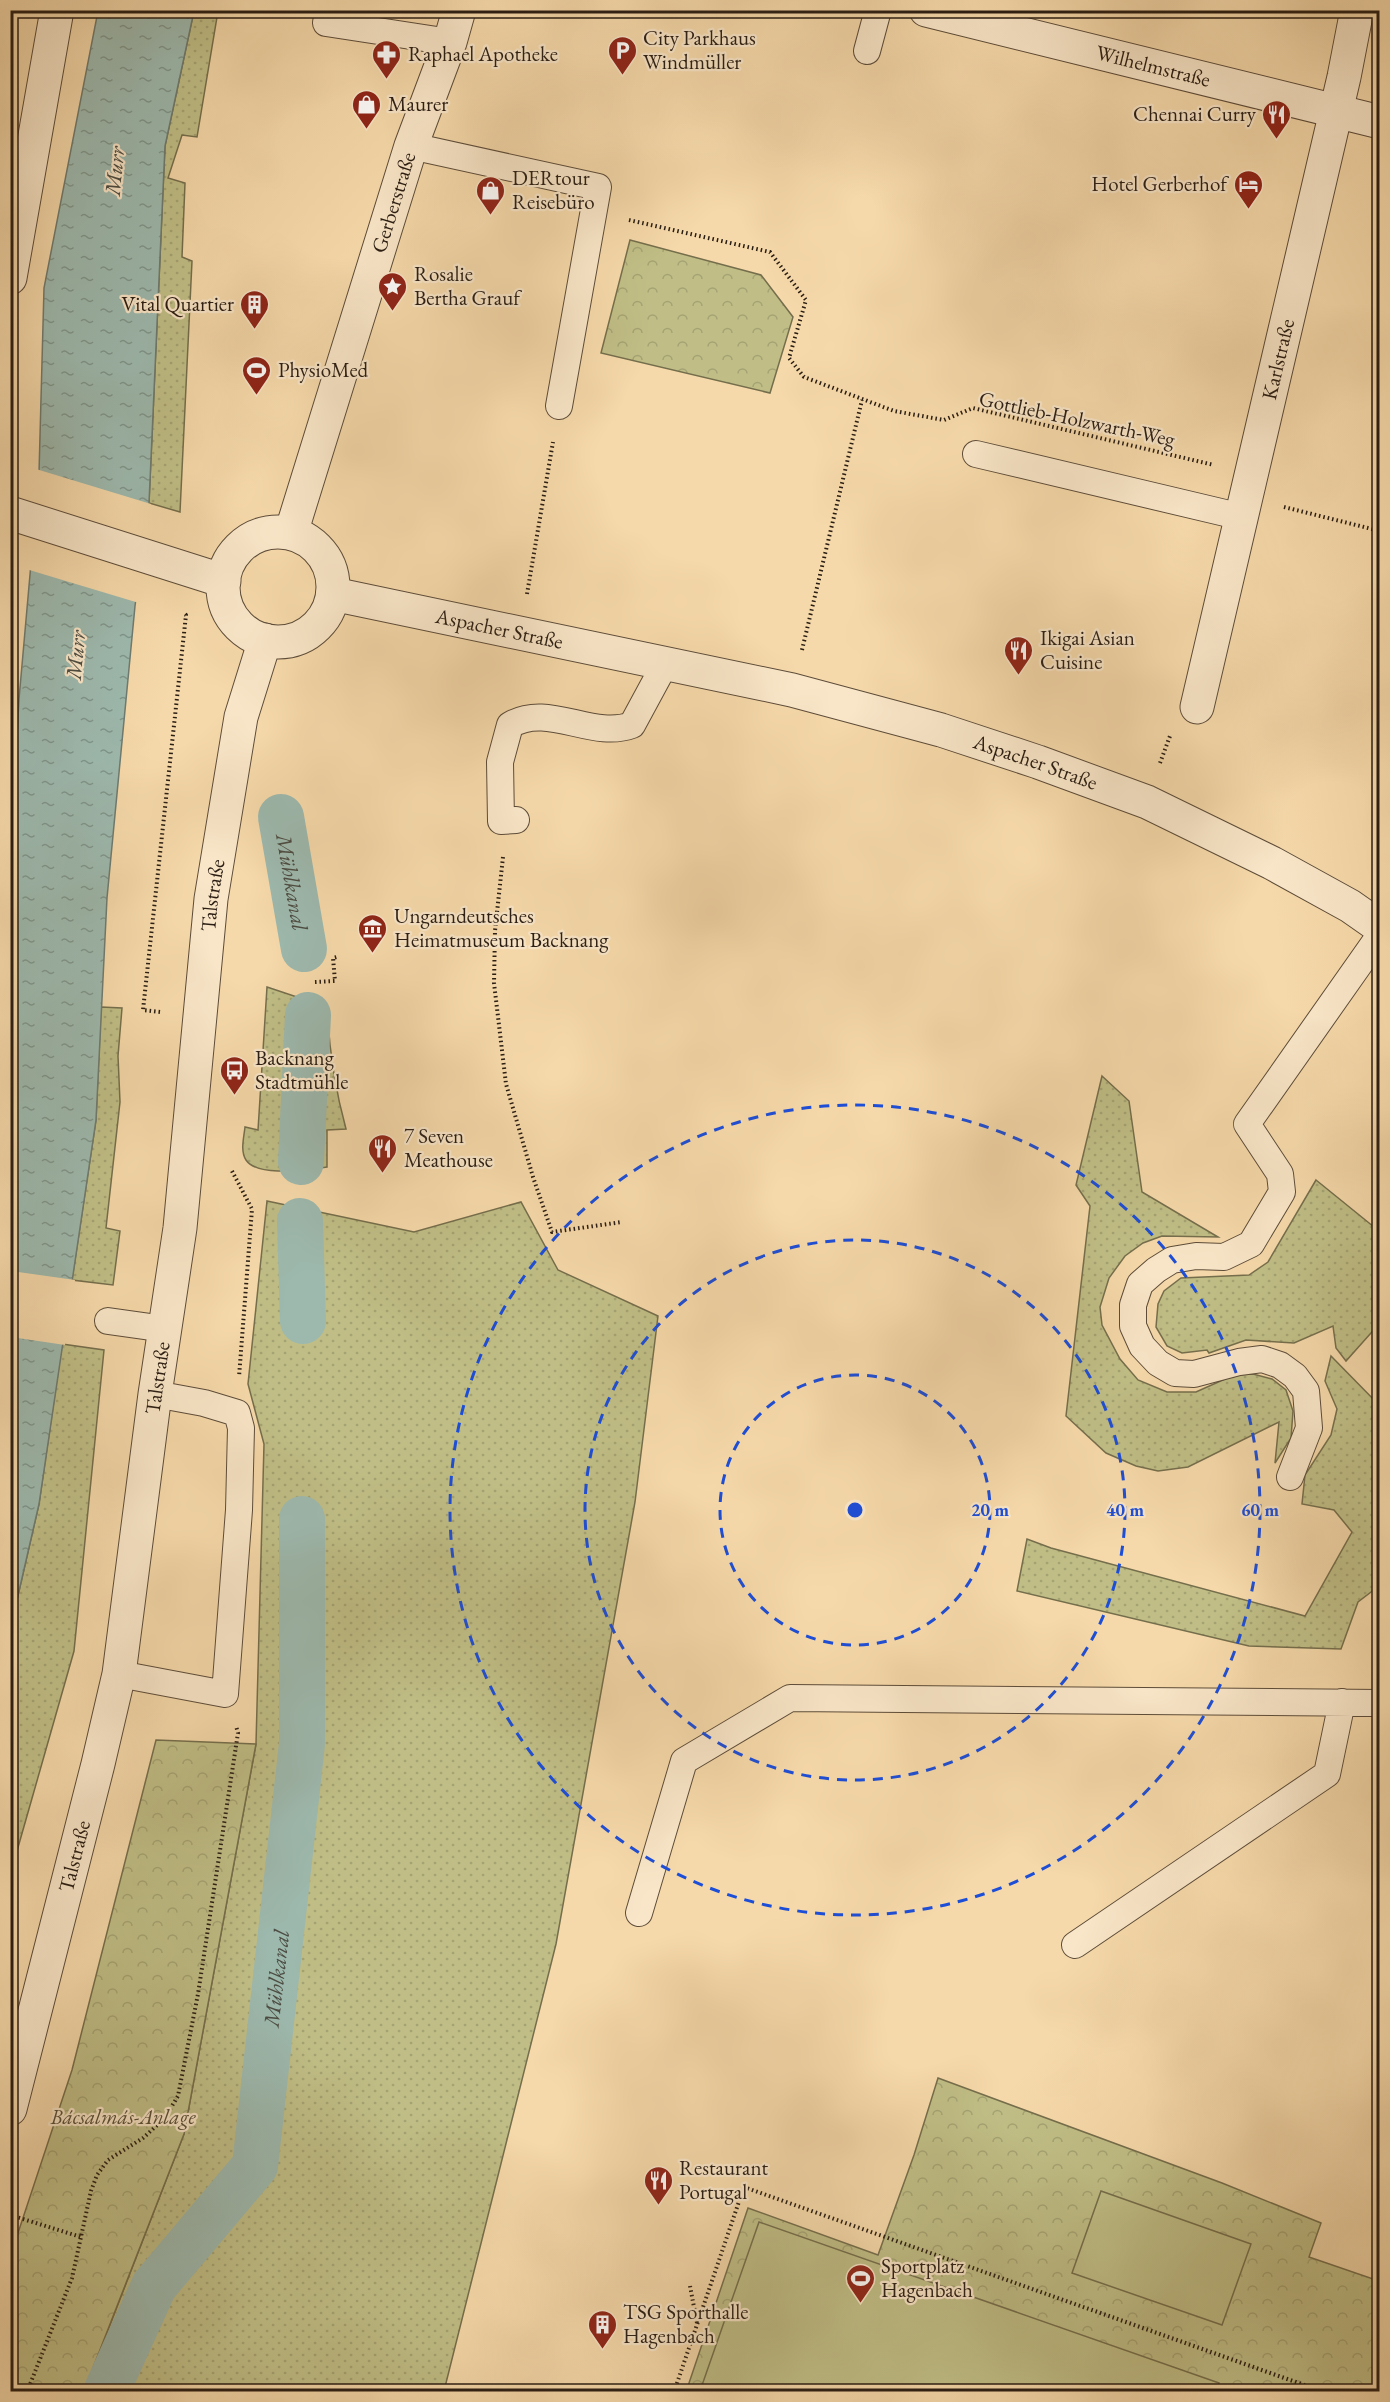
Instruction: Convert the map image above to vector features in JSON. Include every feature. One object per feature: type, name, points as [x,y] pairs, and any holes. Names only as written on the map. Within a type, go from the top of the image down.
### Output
[{"type":"street","points":[[10,278],[57,10]]},
{"type":"street","name":"Gerberstraße","points":[[291,533],[411,146],[450,42],[459,10]]},
{"type":"street","name":"Wilhelmstraße","points":[[926,10],[1380,122]]},
{"type":"street","name":"Karlstraße","points":[[1197,707],[1336,112],[1357,10]]},
{"type":"street","points":[[22,517],[224,581]]},
{"type":"street","points":[[291,533],[306,539],[319,549],[328,563],[333,578],[333,594],[329,609],[321,622],[309,632],[295,639],[265,640],[250,634],[229,610],[224,595],[227,567],[245,543],[267,534],[291,533]]},
{"type":"street","name":"Aspacher Straße","points":[[333,594],[792,690],[941,730],[1147,802],[1272,863],[1350,906],[1380,927]]},
{"type":"street","name":"Talstraße","points":[[10,2109],[99,1764],[119,1674],[155,1394],[180,1227],[211,899],[241,717],[265,640]]},
{"type":"lane","points":[[867,51],[878,10]]},
{"type":"lane","points":[[327,17],[326,23],[450,42]]},
{"type":"lane","points":[[411,146],[598,187],[559,406]]},
{"type":"lane","points":[[976,454],[1247,496]]},
{"type":"lane","points":[[509,820],[500,762],[510,725],[521,718],[534,716],[608,729],[621,729],[632,725],[665,664]]},
{"type":"lane","points":[[1290,1477],[1309,1428],[1306,1391],[1295,1376],[1280,1365],[1262,1359],[1239,1362],[1194,1374],[1175,1373],[1158,1363],[1142,1347],[1133,1326],[1133,1305],[1140,1284],[1172,1260],[1196,1256],[1224,1257],[1251,1244],[1282,1192],[1280,1174],[1247,1124],[1380,935]]},
{"type":"lane","points":[[108,1321],[165,1329]]},
{"type":"lane","points":[[119,1674],[225,1694],[239,1510],[241,1428],[237,1413],[204,1403],[155,1394]]},
{"type":"lane","points":[[639,1912],[684,1761],[790,1698],[1380,1702]]},
{"type":"lane","points":[[1075,1946],[1327,1774],[1342,1702]]},
{"type":"path","name":"Gottlieb-Holzwarth-Weg","points":[[653,225],[770,252],[806,300],[789,358],[804,377],[894,411],[944,420],[974,408],[1247,496],[1380,531]]},
{"type":"path","points":[[792,690],[862,400]]},
{"type":"path","points":[[520,633],[559,406]]},
{"type":"path","points":[[144,1004],[183,635]]},
{"type":"path","points":[[1162,759],[1171,733]]},
{"type":"path","points":[[503,863],[495,931],[494,983],[506,1084],[533,1177],[552,1232],[622,1222]]},
{"type":"path","points":[[315,982],[335,981],[333,958],[337,957]]},
{"type":"path","points":[[232,1171],[252,1209],[237,1413]]},
{"type":"path","points":[[27,2391],[72,2278],[91,2191],[97,2175],[108,2160],[143,2138],[164,2119],[178,2096],[198,1994],[238,1733],[225,1694]]},
{"type":"path","points":[[674,2391],[744,2187],[1324,2391]]},
{"type":"path","points":[[10,2215],[81,2236]]},
{"type":"path","points":[[690,2286],[697,2323]]},
{"type":"green space","points":[[194,11],[218,11],[197,137],[182,135],[168,178],[185,183],[182,257],[192,261],[180,512],[149,503],[165,146]]},
{"type":"green space","points":[[630,240],[761,275],[793,317],[770,393],[601,353]]},
{"type":"green space","points":[[267,987],[327,1007],[333,1068],[346,1129],[327,1130],[327,1167],[272,1171],[252,1166],[244,1156],[245,1127],[258,1130]]},
{"type":"green space","points":[[101,1007],[122,1008],[118,1056],[120,1102],[106,1228],[120,1231],[113,1285],[72,1280],[96,1120]]},
{"type":"green space","points":[[1102,1076],[1129,1101],[1142,1192],[1218,1237],[1162,1236],[1143,1243],[1125,1256],[1109,1278],[1100,1307],[1102,1325],[1120,1359],[1138,1380],[1167,1392],[1196,1392],[1234,1375],[1253,1374],[1272,1379],[1286,1390],[1293,1411],[1291,1438],[1275,1463],[1279,1422],[1188,1467],[1158,1471],[1136,1466],[1106,1453],[1066,1416],[1090,1206],[1076,1185]]},
{"type":"green space","points":[[1316,1180],[1374,1227],[1379,1220],[1379,1324],[1346,1361],[1336,1348],[1333,1326],[1294,1343],[1246,1340],[1209,1353],[1207,1350],[1182,1353],[1167,1346],[1156,1327],[1158,1304],[1164,1291],[1181,1278],[1249,1275],[1268,1262]]},
{"type":"green space","points":[[267,1201],[414,1232],[521,1202],[558,1270],[658,1316],[635,1502],[556,1944],[444,2391],[84,2392],[184,2134],[256,1744],[264,1444],[248,1384]]},
{"type":"green space","points":[[62,1344],[104,1350],[74,1651],[11,1872],[11,1626],[39,1504]]},
{"type":"green space","points":[[1331,1356],[1380,1406],[1379,1586],[1358,1602],[1341,1649],[1249,1646],[1017,1591],[1027,1539],[1051,1548],[1305,1616],[1352,1532],[1334,1510],[1302,1504],[1305,1475],[1331,1435],[1337,1409],[1325,1381]]},
{"type":"green space","name":"Bácsalmás-Anlage","points":[[156,1740],[256,1744],[184,2134],[84,2391],[11,2391],[11,2254],[72,2070]]},
{"type":"green space","points":[[938,2078],[1222,2183],[1321,2223],[1309,2257],[1379,2281],[1379,2391],[686,2392],[748,2208],[878,2255],[914,2155]]},
{"type":"green space","points":[[1101,2191],[1251,2244],[1222,2325],[1072,2273]]},
{"type":"green space","name":"Sportplatz Hagenbach","points":[[759,2222],[1219,2383],[1216,2391],[700,2391]]},
{"type":"water","name":"Murr","points":[[98,11],[194,11],[165,146],[149,503],[135,606],[107,898],[96,1120],[39,1504],[11,1626],[10,867],[19,699],[39,473],[44,288]]},
{"type":"pier","points":[[36,469],[151,504],[139,603],[26,569]]},
{"type":"pier","points":[[11,1271],[75,1280],[65,1345],[11,1337]]},
{"type":"waterway","name":"Mühlkanal","points":[[281,817],[304,949]]},
{"type":"waterway","name":"Mühlkanal","points":[[301,1162],[308,1015]]},
{"type":"waterway","name":"Mühlkanal","points":[[300,1221],[303,1321]]},
{"type":"waterway","name":"Mühlkanal","points":[[106,2392],[154,2286],[255,2166],[302,1744],[302,1519]]},
{"type":"place","name":"City Parkhaus Windmüller","points":[[622,76]]},
{"type":"place","name":"Raphael Apotheke","points":[[387,80]]},
{"type":"place","name":"Maurer","points":[[367,130]]},
{"type":"place","name":"Chennai Curry","points":[[1277,140]]},
{"type":"place","name":"Hotel Gerberhof","points":[[1248,210]]},
{"type":"place","name":"DERtour Reisebüro","points":[[491,216]]},
{"type":"place","name":"Rosalie Bertha Grauf","points":[[393,312]]},
{"type":"place","name":"Vital Quartier","points":[[255,330]]},
{"type":"place","name":"PhysioMed","points":[[257,396]]},
{"type":"place","name":"Ikigai Asian Cuisine","points":[[1019,676]]},
{"type":"place","name":"Ungarndeutsches Heimatmuseum Backnang","points":[[373,954]]},
{"type":"place","name":"Backnang Stadtmühle","points":[[234,1096]]},
{"type":"place","name":"7 Seven Meathouse","points":[[383,1174]]},
{"type":"place","name":"Restaurant Portugal","points":[[658,2206]]},
{"type":"place","name":"Sportplatz Hagenbach","points":[[860,2304]]},
{"type":"place","name":"TSG Sporthalle Hagenbach","points":[[602,2350]]}]
